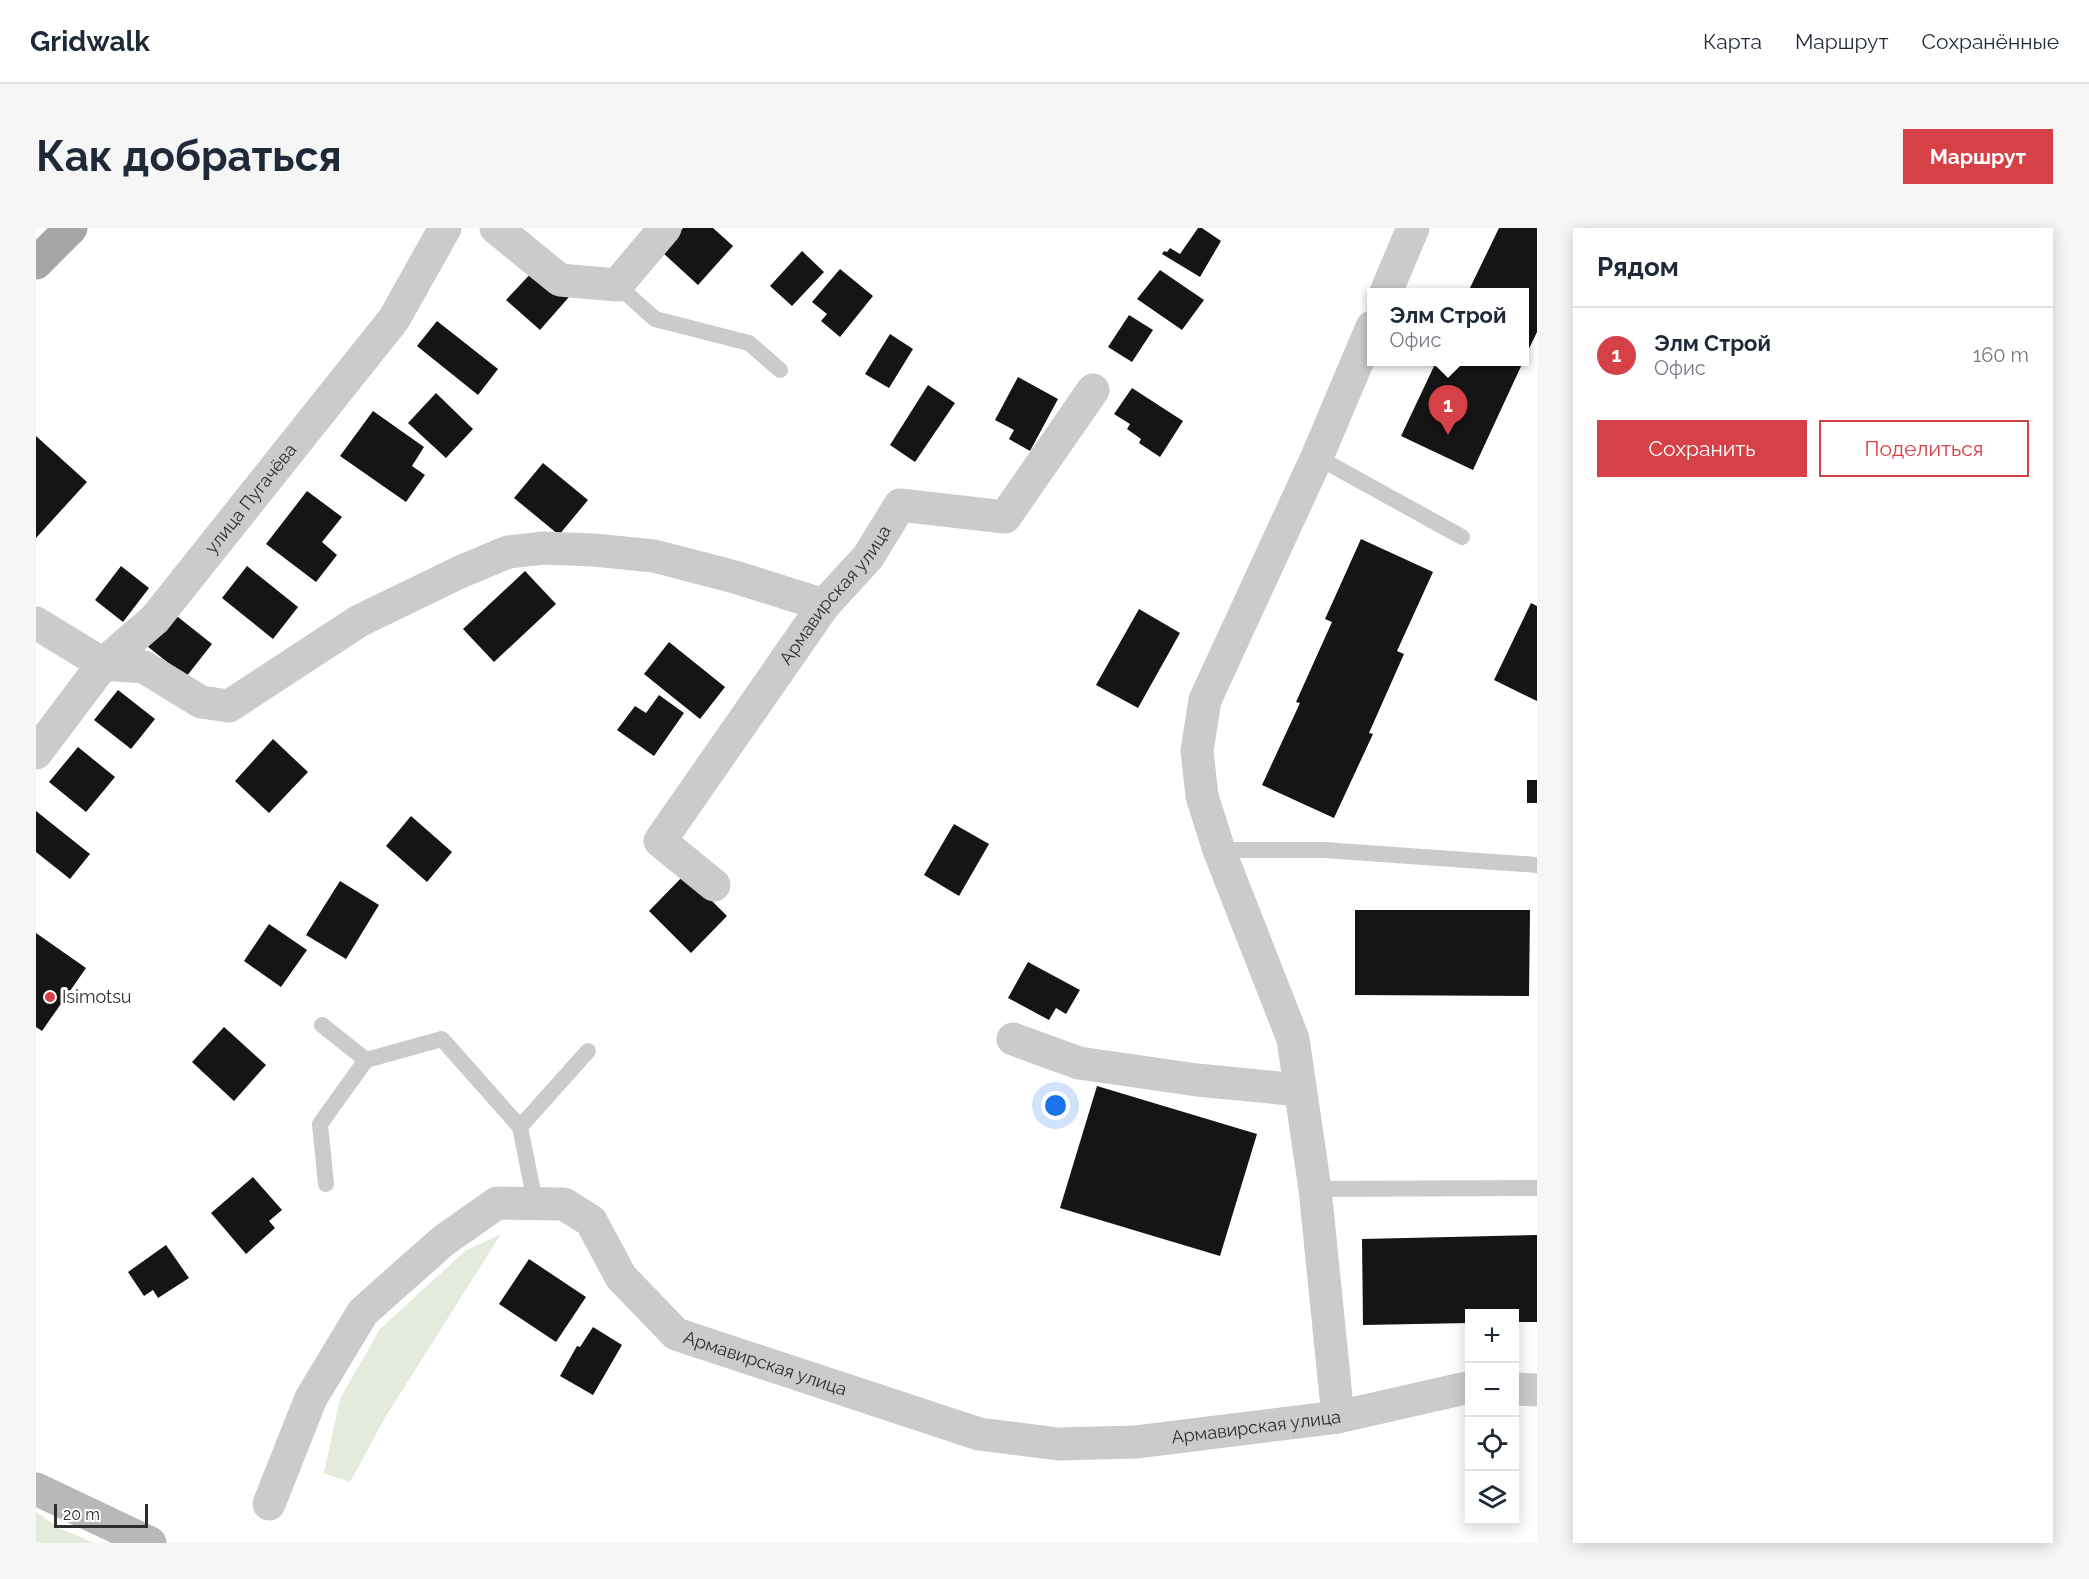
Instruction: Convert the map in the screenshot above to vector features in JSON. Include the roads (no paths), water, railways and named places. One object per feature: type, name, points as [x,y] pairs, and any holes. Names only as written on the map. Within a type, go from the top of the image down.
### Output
[{"type":"main road","points":[[36,263],[71,228]]},
{"type":"main road","points":[[36,1489],[150,1543]]},
{"type":"street","name":"улица Пугачёва","points":[[36,753],[104,664],[155,619],[394,320],[445,228]]},
{"type":"street","points":[[496,228],[560,280],[616,285],[665,228]]},
{"type":"street","points":[[1388,288],[1413,228]]},
{"type":"street","points":[[1338,1417],[1315,1189],[1293,1040],[1218,850],[1202,796],[1197,751],[1205,700],[1317,457],[1367,337]]},
{"type":"street","name":"Армавирская улица","points":[[714,885],[660,841],[824,605],[868,557],[900,505],[1005,517],[1093,390]]},
{"type":"street","points":[[36,622],[104,664],[144,667],[201,702],[229,706],[359,621],[460,572],[508,552],[544,548],[654,556],[735,577],[824,605]]},
{"type":"street","points":[[1013,1039],[1079,1063],[1197,1080],[1300,1090]]},
{"type":"street","name":"Армавирская улица","points":[[269,1503],[311,1398],[363,1312],[443,1240],[498,1203],[564,1204],[591,1221],[621,1277],[676,1335],[979,1434],[1058,1444],[1136,1442],[1338,1417],[1465,1387]]},
{"type":"street","points":[[1519,1389],[1537,1390]]},
{"type":"lane","points":[[616,285],[656,319],[749,343],[780,370]]},
{"type":"lane","points":[[1317,457],[1462,537]]},
{"type":"lane","points":[[1218,850],[1324,850],[1537,865]]},
{"type":"lane","points":[[322,1025],[366,1060]]},
{"type":"lane","points":[[326,1184],[320,1124],[366,1060],[442,1039],[520,1127],[535,1202]]},
{"type":"lane","points":[[520,1127],[588,1052]]},
{"type":"lane","points":[[1315,1189],[1537,1188]]},
{"type":"place","name":"Элм Строй","points":[[1448,435]]},
{"type":"place","name":"Isimotsu","points":[[50,997]]}]
